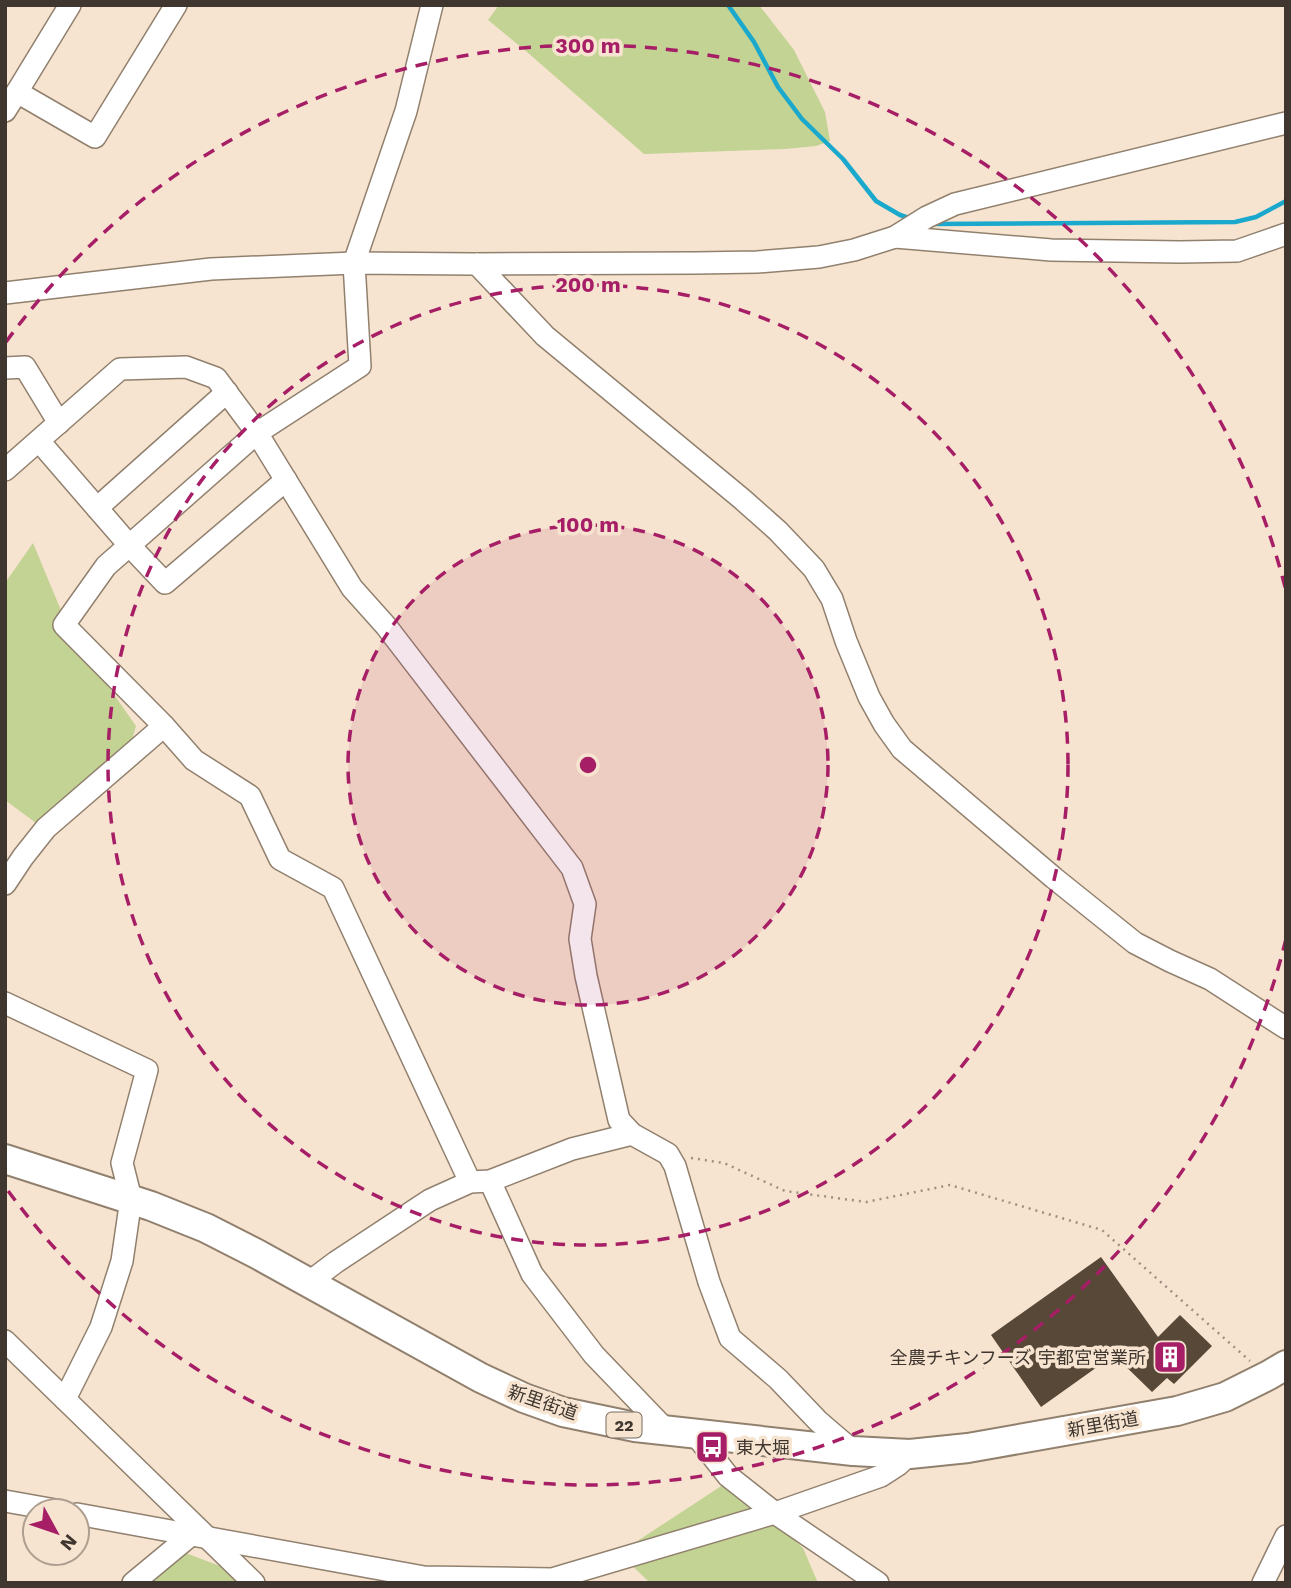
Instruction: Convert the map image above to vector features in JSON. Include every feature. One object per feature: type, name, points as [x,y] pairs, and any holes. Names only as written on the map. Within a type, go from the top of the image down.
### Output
[{"type":"main road","name":"新里街道","points":[[5,1158],[131,1199],[206,1228],[481,1378],[524,1398],[563,1412],[635,1427],[853,1451],[910,1454],[968,1448],[1177,1411],[1225,1397],[1279,1374]]},
{"type":"street","points":[[5,111],[70,5]]},
{"type":"street","points":[[16,92],[95,137],[176,5]]},
{"type":"street","points":[[432,5],[406,111],[354,263],[360,366],[257,433],[106,566],[64,625],[194,760],[250,796],[279,859],[332,888],[480,1182],[532,1274],[594,1354],[666,1430]]},
{"type":"street","points":[[5,293],[211,270],[354,263],[757,262],[819,257],[854,250],[911,228],[955,204],[1286,123]]},
{"type":"street","points":[[911,228],[1051,250],[1180,253],[1237,251],[1286,234]]},
{"type":"street","points":[[477,264],[545,335],[742,499],[778,531],[814,569],[832,599],[869,697],[902,749],[1135,943],[1210,979],[1286,1028]]},
{"type":"street","points":[[5,368],[25,367],[59,423]]},
{"type":"street","points":[[5,470],[120,369],[186,367],[216,378],[257,433],[352,588],[386,626],[572,868],[585,904],[580,939],[619,1120],[632,1134],[668,1154],[675,1166],[709,1282],[730,1338],[778,1379],[818,1421],[853,1451]]},
{"type":"street","points":[[97,508],[227,392]]},
{"type":"street","points":[[39,441],[166,583],[286,480]]},
{"type":"street","points":[[5,884],[46,828],[164,726]]},
{"type":"street","points":[[5,1003],[147,1069],[122,1163],[131,1199],[122,1261],[101,1327],[65,1399]]},
{"type":"street","points":[[309,1283],[430,1200],[572,1149],[632,1134]]},
{"type":"street","points":[[5,1341],[199,1536],[254,1583]]},
{"type":"street","points":[[695,1434],[728,1476],[775,1513],[878,1583]]},
{"type":"street","points":[[91,1517],[424,1577],[552,1579],[775,1513],[881,1476],[910,1454]]},
{"type":"street","points":[[133,1583],[199,1536]]},
{"type":"street","points":[[1262,1583],[1286,1536]]},
{"type":"path","points":[[668,1154],[724,1163],[785,1191],[866,1202],[950,1185],[1102,1230],[1243,1356],[1279,1374]]},
{"type":"green space","points":[[499,5],[759,5],[794,50],[825,112],[830,141],[816,146],[785,149],[644,154],[488,20]]},
{"type":"green space","points":[[33,543],[70,632],[136,726],[124,767],[44,829],[5,800],[5,583]]},
{"type":"green space","points":[[729,1481],[803,1548],[818,1583],[650,1583],[619,1553]]},
{"type":"green space","points":[[183,1552],[228,1569],[244,1583],[145,1583]]},
{"type":"building","points":[[1101,1257],[1158,1337],[1180,1315],[1212,1346],[1174,1384],[1167,1378],[1152,1392],[1114,1355],[1041,1407],[991,1335]]},
{"type":"waterway","points":[[728,5],[754,42],[778,87],[802,119],[843,159],[876,201],[912,219]]},
{"type":"waterway","points":[[931,224],[1235,222],[1256,217],[1286,201]]},
{"type":"place","name":"全農チキンフーズ 宇都宮営業所","points":[[1170,1357]]},
{"type":"place","name":"東大堀","points":[[712,1447]]}]
